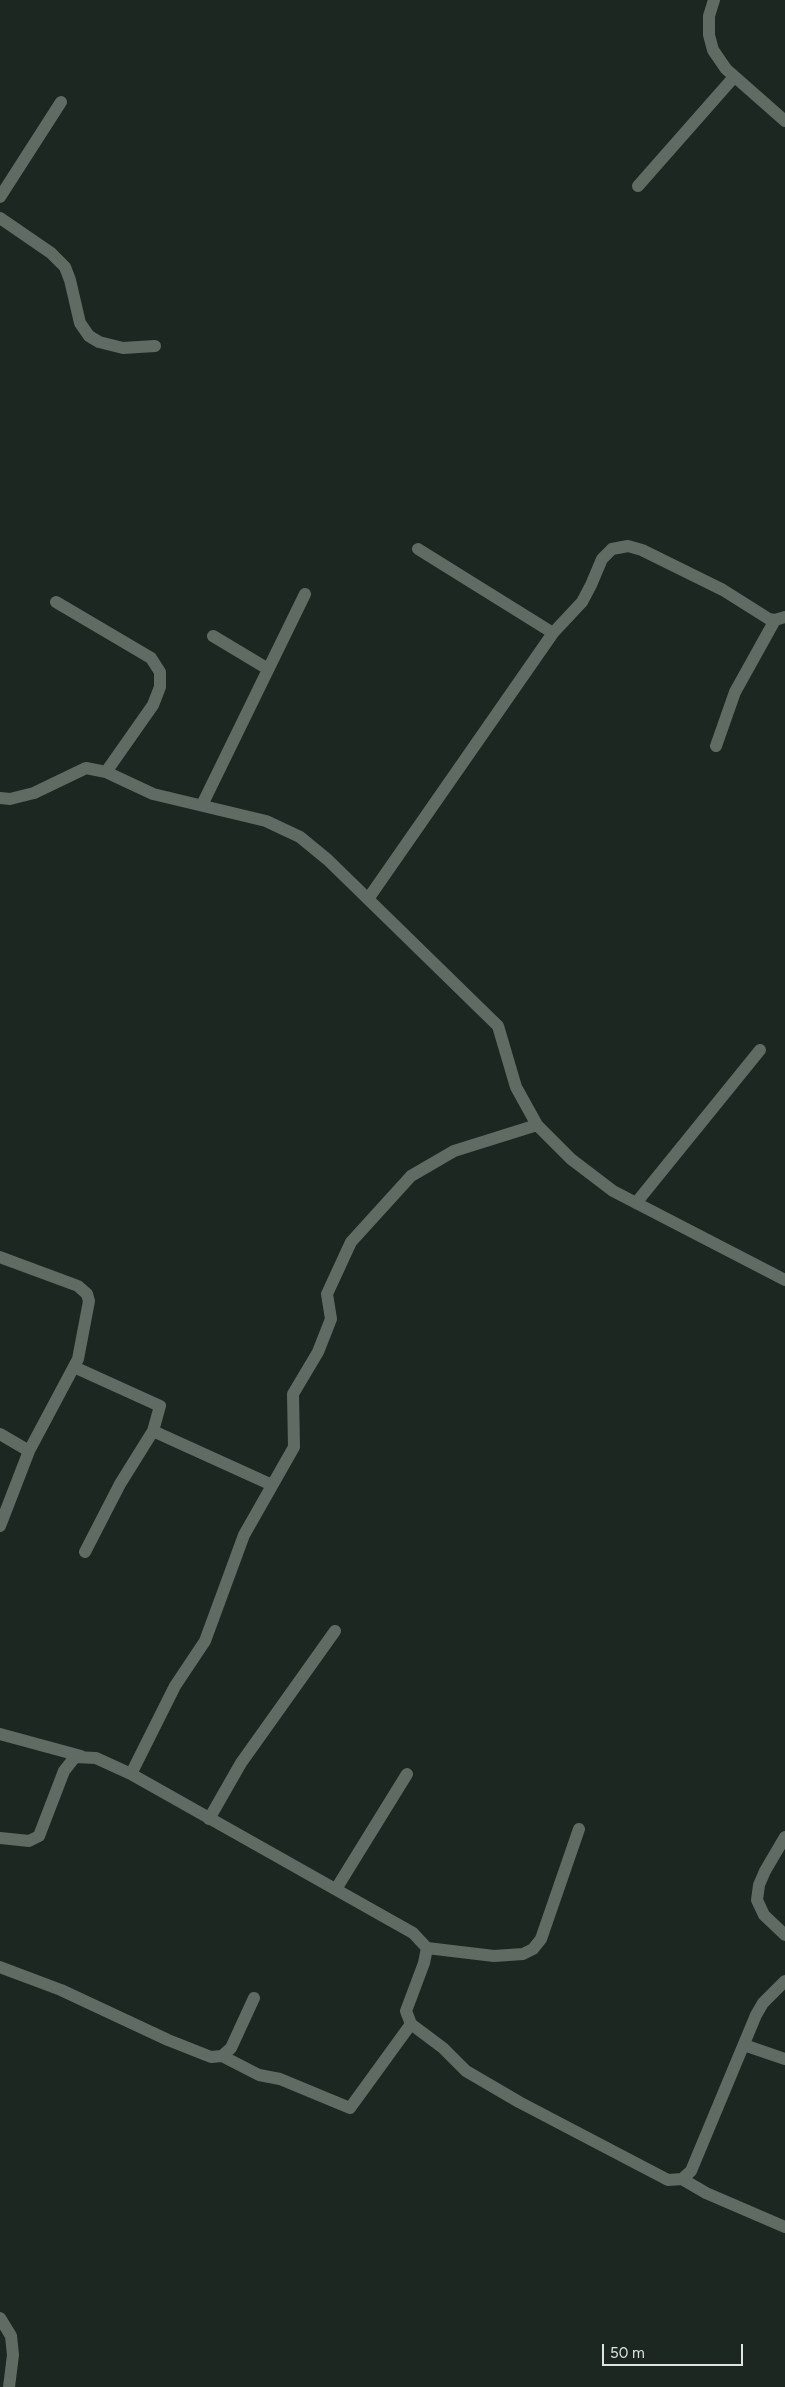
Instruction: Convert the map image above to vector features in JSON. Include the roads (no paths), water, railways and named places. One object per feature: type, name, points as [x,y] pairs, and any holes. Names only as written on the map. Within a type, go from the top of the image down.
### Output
[{"type":"street","points":[[714,0],[709,16],[709,35],[713,50],[734,77],[785,121]]},
{"type":"street","points":[[638,186],[734,77]]},
{"type":"street","points":[[0,197],[61,102]]},
{"type":"street","points":[[0,218],[51,253],[65,267],[80,323],[89,336],[99,342],[123,348],[155,346]]},
{"type":"street","points":[[368,899],[553,633],[582,602],[592,585],[602,559],[612,549],[628,546],[642,550],[780,619],[735,692],[716,746]]},
{"type":"street","points":[[418,549],[553,633]]},
{"type":"street","points":[[202,804],[305,594]]},
{"type":"street","points":[[56,602],[151,658],[160,672],[160,687],[153,705],[106,772]]},
{"type":"street","points":[[213,636],[268,669]]},
{"type":"street","points":[[0,798],[10,799],[34,793],[86,768],[106,772],[153,794],[202,804],[266,821],[300,837],[328,860],[498,1026],[516,1087],[536,1126],[571,1159],[613,1191],[785,1280]]},
{"type":"street","points":[[636,1203],[760,1050]]},
{"type":"street","points":[[130,1774],[175,1686],[205,1641],[238,1549],[294,1447],[293,1394],[318,1352],[331,1319],[327,1294],[351,1242],[411,1176],[454,1151],[536,1126]]},
{"type":"street","points":[[0,1257],[78,1286],[87,1294],[89,1301],[81,1350],[74,1367],[29,1451],[0,1526]]},
{"type":"street","points":[[74,1367],[160,1406],[153,1431],[120,1484],[85,1552]]},
{"type":"street","points":[[153,1431],[272,1484]]},
{"type":"street","points":[[0,1434],[29,1451]]},
{"type":"street","points":[[209,1819],[240,1763],[335,1631]]},
{"type":"street","points":[[0,1734],[81,1756],[96,1758],[130,1774],[413,1933],[427,1948],[494,1956],[523,1954],[533,1949],[541,1939],[579,1829]]},
{"type":"street","points":[[0,1838],[29,1841],[39,1836],[64,1771],[71,1760],[81,1756]]},
{"type":"street","points":[[336,1889],[407,1774]]},
{"type":"street","points":[[785,1837],[765,1871],[759,1885],[757,1900],[764,1915],[785,1934]]},
{"type":"street","points":[[427,1948],[424,1963],[406,2011],[411,2024],[442,2048],[466,2071],[519,2102],[668,2180],[682,2179],[706,2193],[785,2227]]},
{"type":"street","points":[[0,1967],[61,1990],[185,2047],[210,2057],[222,2056],[259,2075],[280,2079],[350,2108],[411,2024]]},
{"type":"street","points":[[682,2179],[691,2171],[763,2003],[785,1981]]},
{"type":"street","points":[[222,2056],[231,2048],[254,1998]]},
{"type":"street","points":[[744,2044],[785,2059]]},
{"type":"street","points":[[0,2318],[11,2336],[13,2355],[9,2387]]}]
